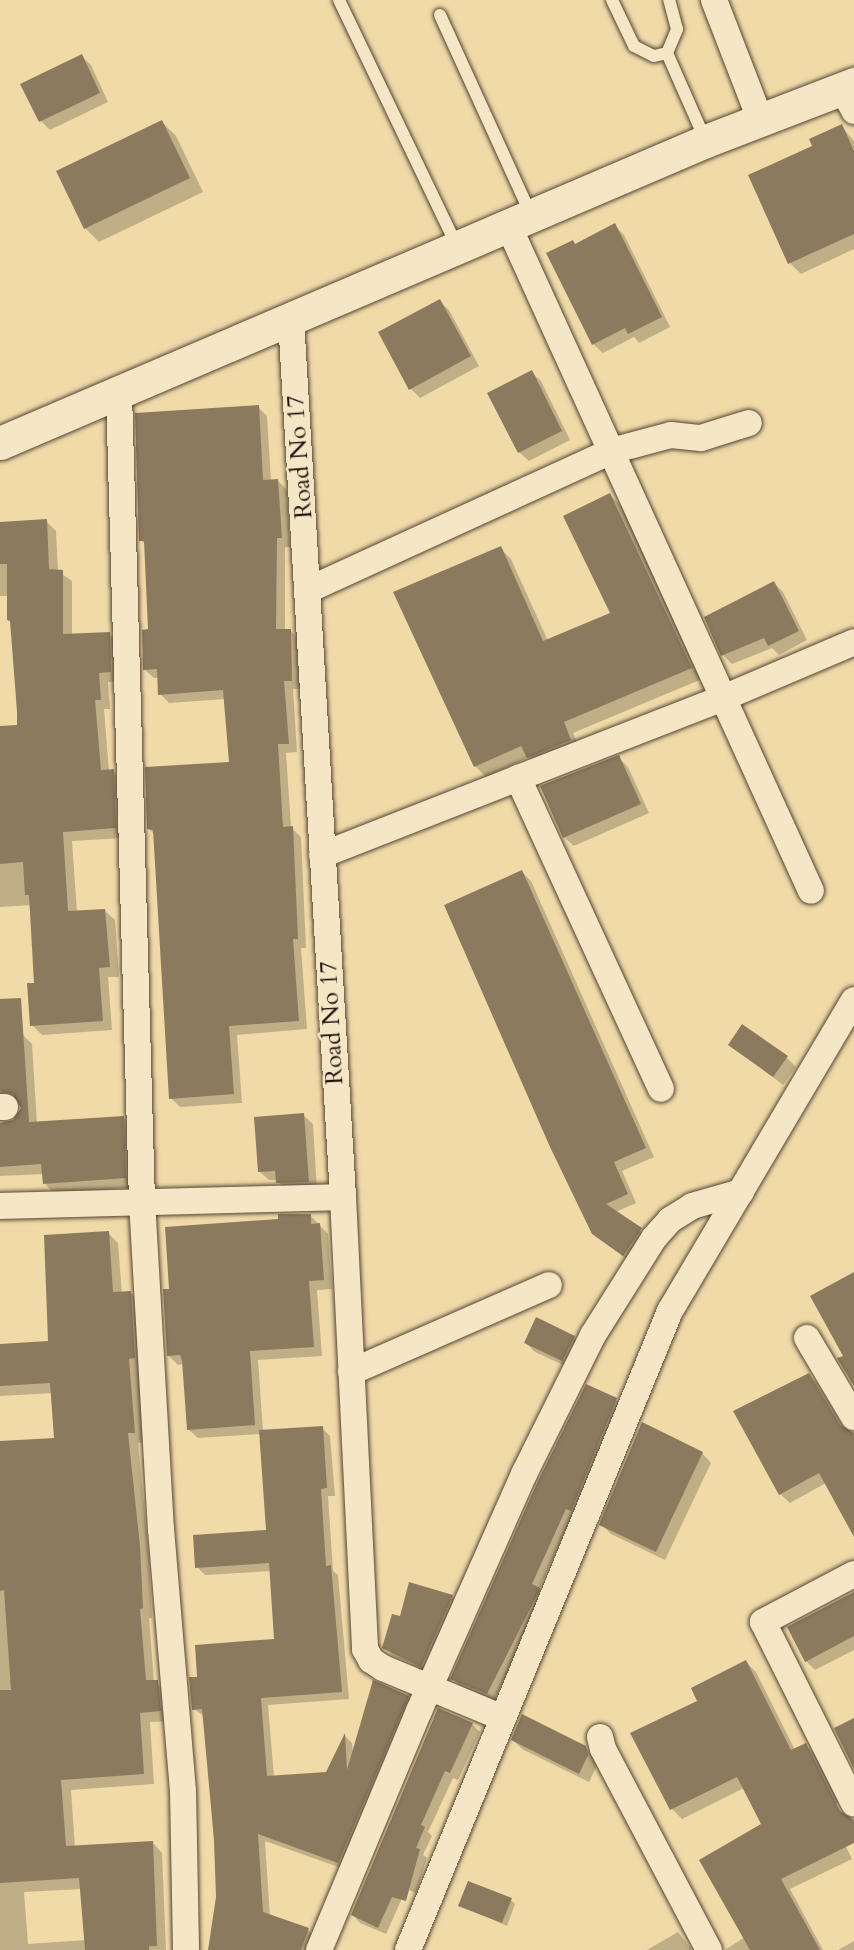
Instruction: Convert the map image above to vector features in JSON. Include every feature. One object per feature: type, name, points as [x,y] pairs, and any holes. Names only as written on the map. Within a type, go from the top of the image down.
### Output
[{"type":"street","points":[[714,0],[760,119]]},
{"type":"street","points":[[0,443],[706,141],[760,119],[850,94]]},
{"type":"street","points":[[520,222],[611,451],[811,891]]},
{"type":"street","name":"Road No 17","points":[[291,319],[343,1197],[365,1648],[371,1660],[383,1668],[503,1718]]},
{"type":"street","points":[[119,393],[142,1201],[161,1529],[184,1791],[186,1950]]},
{"type":"street","points":[[308,590],[611,451],[671,435],[701,438],[749,424]]},
{"type":"street","points":[[322,855],[723,698],[854,642]]},
{"type":"street","points":[[518,778],[662,1090]]},
{"type":"street","points":[[408,1950],[670,1311],[854,1000]]},
{"type":"street","points":[[319,1950],[524,1474],[593,1335],[654,1238],[670,1220],[692,1206],[741,1192]]},
{"type":"street","points":[[0,1206],[343,1197]]},
{"type":"street","points":[[351,1372],[549,1285]]},
{"type":"street","points":[[807,1338],[854,1417]]},
{"type":"street","points":[[854,1574],[763,1622],[854,1804]]},
{"type":"street","points":[[600,1737],[603,1749],[709,1950]]},
{"type":"lane","points":[[339,0],[458,248]]},
{"type":"lane","points":[[612,0],[634,46],[654,55],[667,53]]},
{"type":"lane","points":[[669,0],[677,29],[667,53],[706,141]]},
{"type":"lane","points":[[440,15],[520,222]]},
{"type":"building","points":[[82,54],[100,93],[39,122],[20,84]]},
{"type":"building","points":[[162,120],[190,178],[84,229],[56,171]]},
{"type":"building","points":[[842,124],[854,151],[854,234],[788,264],[748,175],[812,146],[809,139]]},
{"type":"building","points":[[615,223],[662,317],[628,334],[625,328],[592,345],[546,253],[573,240],[575,244]]},
{"type":"building","points":[[440,299],[471,356],[409,390],[378,332]]},
{"type":"building","points":[[532,370],[562,431],[518,453],[487,393]]},
{"type":"building","points":[[259,405],[263,480],[278,479],[282,538],[277,538],[276,629],[291,629],[292,681],[284,681],[289,744],[278,744],[283,827],[293,826],[298,939],[293,939],[299,1021],[229,1026],[234,1094],[169,1099],[153,830],[147,829],[145,767],[229,762],[223,690],[158,695],[157,669],[143,670],[142,630],[148,629],[144,541],[139,541],[135,413]]},
{"type":"building","points":[[610,493],[692,668],[564,722],[571,740],[527,758],[521,746],[474,767],[393,592],[501,546],[543,641],[610,613],[563,516]]},
{"type":"building","points":[[47,519],[49,569],[63,570],[63,634],[110,632],[111,672],[99,673],[101,700],[95,700],[101,770],[114,769],[116,828],[63,832],[68,911],[105,909],[110,967],[99,968],[103,1021],[30,1026],[27,983],[34,983],[29,895],[25,895],[23,862],[0,864],[0,726],[17,725],[17,711],[10,621],[7,620],[7,564],[0,564],[0,522]]},
{"type":"building","points":[[774,581],[799,631],[768,646],[764,638],[721,656],[704,617]]},
{"type":"building","points":[[619,755],[641,804],[563,838],[540,786]]},
{"type":"building","points":[[522,870],[646,1148],[614,1162],[628,1194],[606,1204],[642,1228],[623,1256],[592,1234],[550,1147],[444,905]]},
{"type":"building","points":[[21,998],[29,1122],[124,1116],[126,1178],[43,1184],[41,1164],[0,1167],[0,1123],[13,1120],[21,1108],[13,1094],[0,1091],[0,999]]},
{"type":"building","points":[[742,1024],[788,1056],[773,1077],[728,1045]]},
{"type":"building","points":[[304,1113],[309,1182],[276,1183],[275,1171],[258,1172],[254,1117]]},
{"type":"building","points":[[278,1214],[311,1214],[311,1224],[320,1223],[324,1280],[309,1281],[314,1347],[250,1351],[255,1425],[187,1430],[182,1360],[180,1355],[167,1356],[163,1289],[169,1289],[165,1227],[278,1219]]},
{"type":"building","points":[[109,1231],[113,1292],[131,1291],[135,1358],[129,1359],[135,1433],[128,1433],[140,1546],[143,1608],[140,1609],[146,1680],[158,1680],[161,1711],[140,1713],[144,1774],[61,1780],[66,1846],[153,1841],[157,1946],[149,1946],[149,1950],[85,1950],[79,1878],[0,1883],[0,1690],[11,1690],[4,1590],[0,1591],[0,1441],[54,1438],[50,1383],[0,1386],[0,1344],[48,1341],[44,1235]]},
{"type":"building","points":[[854,1272],[854,1386],[837,1358],[843,1356],[810,1296]]},
{"type":"building","points":[[536,1317],[575,1336],[562,1361],[524,1343]]},
{"type":"building","points":[[809,1373],[840,1425],[854,1433],[854,1537],[819,1473],[779,1495],[733,1411]]},
{"type":"building","points":[[586,1384],[617,1398],[571,1511],[566,1509],[532,1584],[540,1588],[487,1694],[450,1679],[538,1481]]},
{"type":"building","points":[[642,1422],[703,1452],[656,1552],[599,1525]]},
{"type":"building","points":[[323,1426],[327,1488],[321,1489],[326,1566],[331,1565],[342,1692],[261,1698],[267,1776],[326,1772],[345,1733],[347,1770],[373,1680],[409,1696],[338,1863],[258,1834],[263,1912],[309,1928],[301,1950],[208,1950],[216,1897],[214,1840],[202,1709],[192,1710],[189,1677],[197,1677],[195,1645],[274,1639],[269,1563],[195,1568],[193,1535],[266,1530],[259,1430]]},
{"type":"building","points":[[409,1582],[453,1595],[421,1667],[382,1648],[392,1614],[400,1616]]},
{"type":"building","points":[[854,1592],[854,1636],[805,1662],[787,1627]]},
{"type":"building","points":[[746,1660],[791,1750],[806,1743],[840,1811],[854,1820],[854,1843],[781,1879],[820,1950],[750,1950],[699,1860],[761,1824],[737,1777],[670,1810],[630,1733],[697,1701],[691,1688]]},
{"type":"building","points":[[438,1708],[473,1723],[450,1773],[445,1771],[421,1825],[425,1827],[416,1848],[420,1849],[406,1901],[392,1897],[378,1928],[351,1915]]},
{"type":"building","points":[[522,1714],[586,1746],[588,1755],[579,1774],[511,1740]]},
{"type":"building","points":[[854,1718],[854,1769],[834,1728]]},
{"type":"building","points":[[468,1881],[512,1898],[502,1923],[458,1906]]}]
